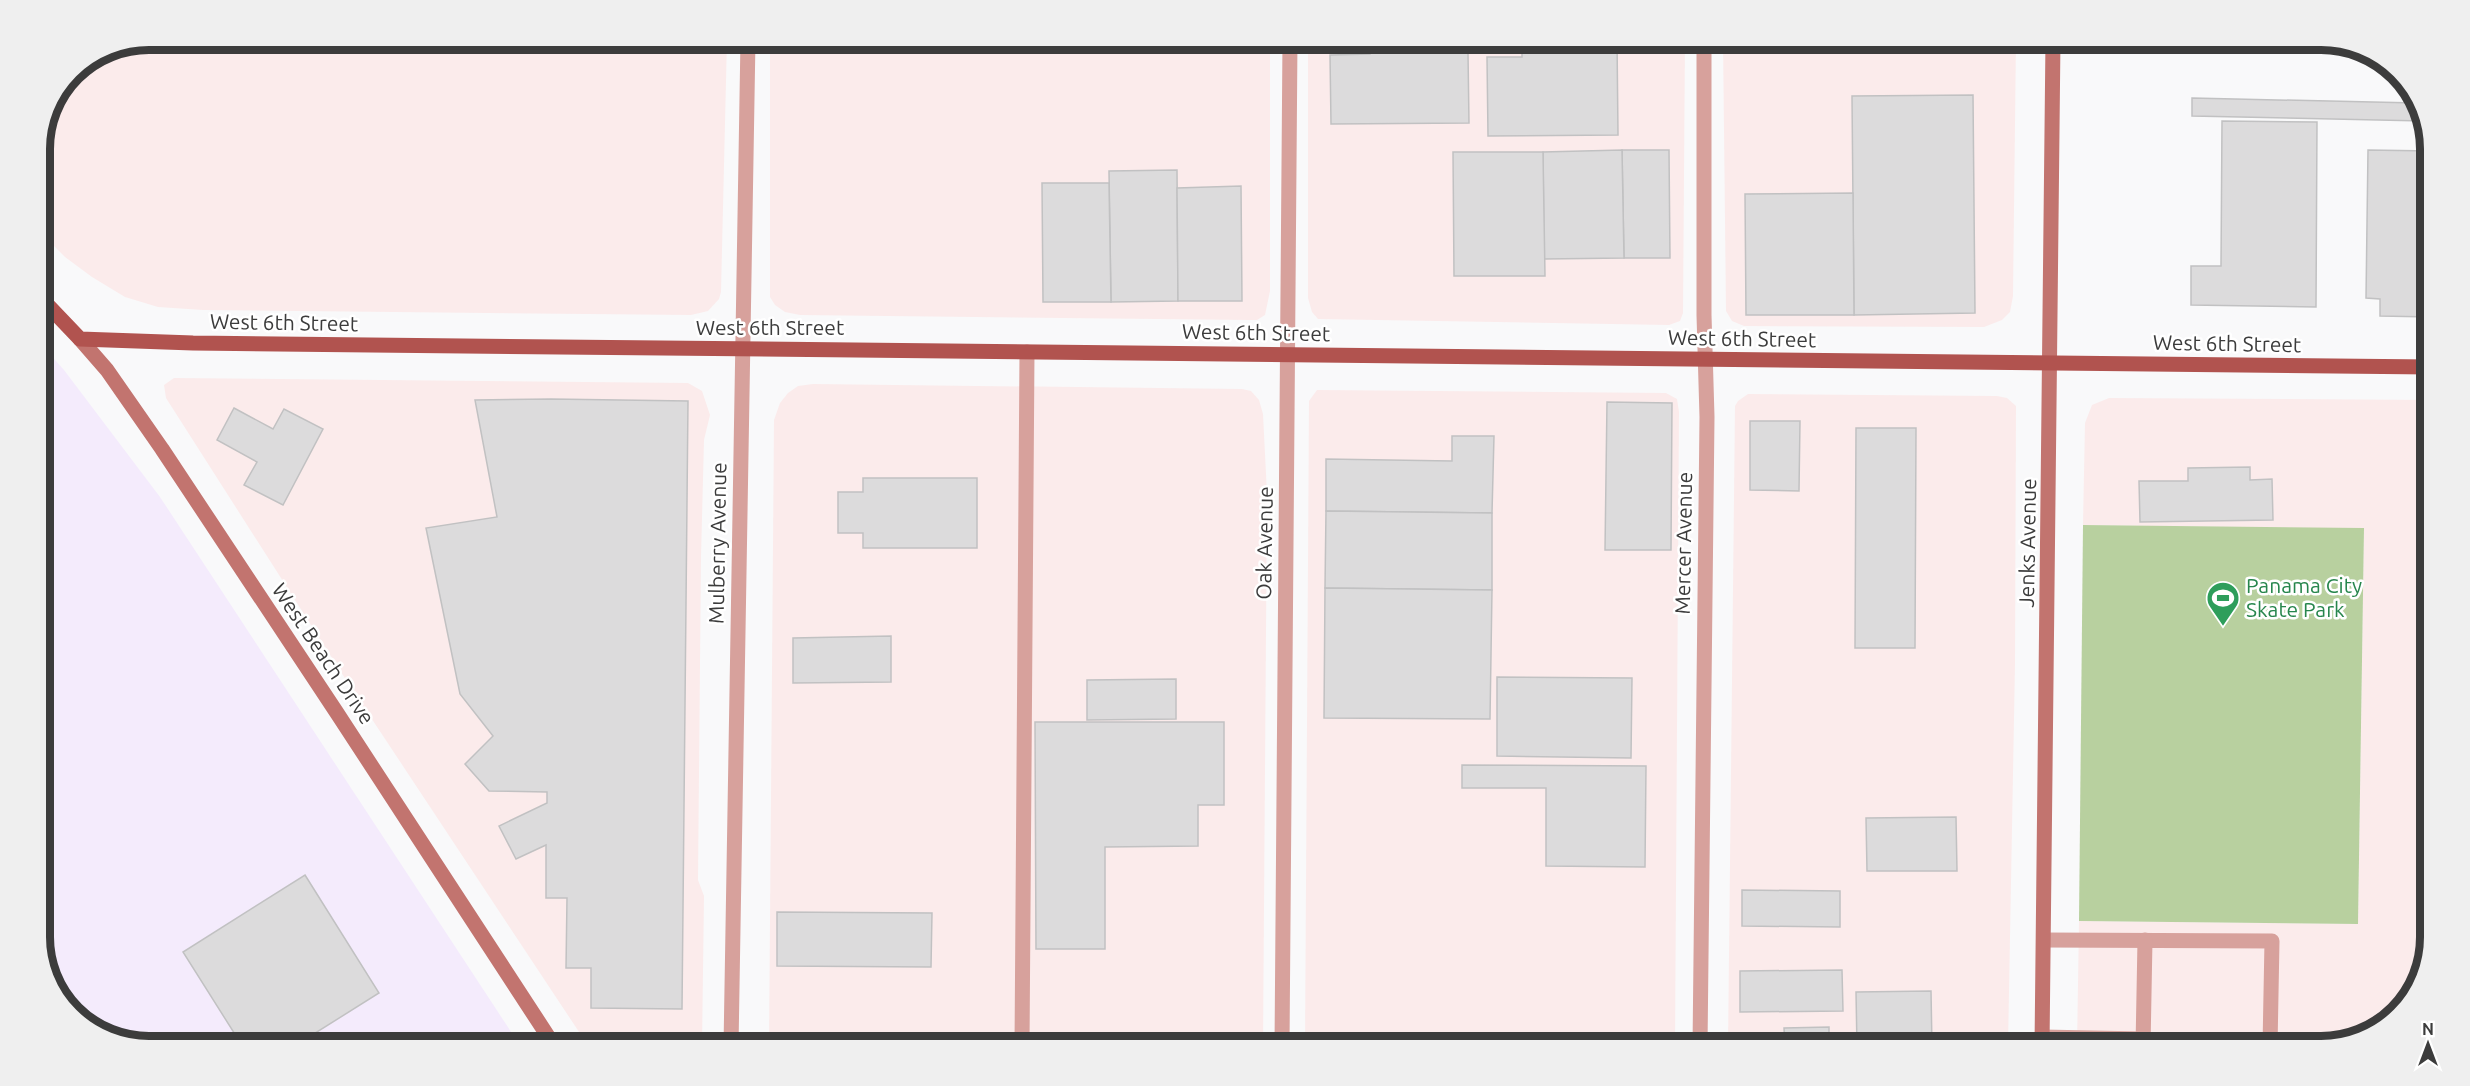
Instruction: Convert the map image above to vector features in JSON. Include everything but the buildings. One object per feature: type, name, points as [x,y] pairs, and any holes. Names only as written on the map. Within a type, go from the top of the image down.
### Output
[{"type":"main road","name":"West Beach Drive","points":[[50,308],[80,339]]},
{"type":"main road","name":"West 6th Street","points":[[80,339],[398,346],[2420,367]]},
{"type":"street","name":"Mulberry Avenue","points":[[731,1036],[748,50]]},
{"type":"street","name":"Oak Avenue","points":[[1282,1036],[1290,50]]},
{"type":"street","name":"Mercer Avenue","points":[[1700,1036],[1707,417],[1704,50]]},
{"type":"street","name":"Jenks Avenue","points":[[2042,1036],[2054,50]]},
{"type":"street","name":"West Beach Drive","points":[[80,339],[107,370],[162,449],[548,1036]]},
{"type":"street","points":[[1022,1036],[1027,352]]},
{"type":"street","points":[[2044,940],[2272,941],[2270,1036]]},
{"type":"street","points":[[2143,1036],[2145,940]]},
{"type":"shaded area","points":[[135,50],[727,50],[721,292],[719,299],[708,311],[691,315],[203,310],[158,307],[125,297],[65,257],[50,242],[50,142],[53,123],[70,88],[83,74],[116,55]]},
{"type":"shaded area","points":[[770,50],[1270,50],[1270,291],[1265,315],[1257,320],[800,315],[785,312],[775,305],[770,297]]},
{"type":"shaded area","points":[[1308,50],[1685,50],[1683,313],[1680,321],[1669,325],[1318,319],[1312,312],[1308,298]]},
{"type":"shaded area","points":[[1723,50],[2016,50],[2013,296],[2010,312],[2002,320],[1984,327],[1744,326],[1732,321],[1726,311]]},
{"type":"shaded area","points":[[50,354],[160,497],[514,1036],[129,1035],[99,1023],[83,1012],[66,993],[55,970],[50,944]]},
{"type":"shaded area","points":[[174,378],[688,383],[702,391],[710,415],[704,440],[701,557],[698,880],[704,896],[702,1036],[582,1036],[348,683],[166,398],[164,385]]},
{"type":"shaded area","points":[[813,384],[1242,389],[1251,391],[1259,400],[1263,414],[1267,494],[1263,1036],[769,1036],[774,420],[780,403],[798,386]]},
{"type":"shaded area","points":[[1317,390],[1666,393],[1677,399],[1679,412],[1675,1036],[1305,1036],[1309,401]]},
{"type":"shaded area","points":[[1748,394],[1997,396],[2007,398],[2016,406],[2015,664],[2008,1036],[1728,1036],[1735,406]]},
{"type":"shaded area","points":[[2109,398],[2420,400],[2419,957],[2413,976],[2400,998],[2377,1020],[2354,1031],[2341,1035],[2322,1036],[2077,1036],[2079,921],[2358,924],[2364,529],[2083,525],[2085,423],[2092,405]]},
{"type":"green space","name":"Panama City Skate Park","points":[[2083,525],[2364,528],[2358,924],[2079,921]]},
{"type":"place","name":"Panama City Skate Park","points":[[2223,627]]}]
